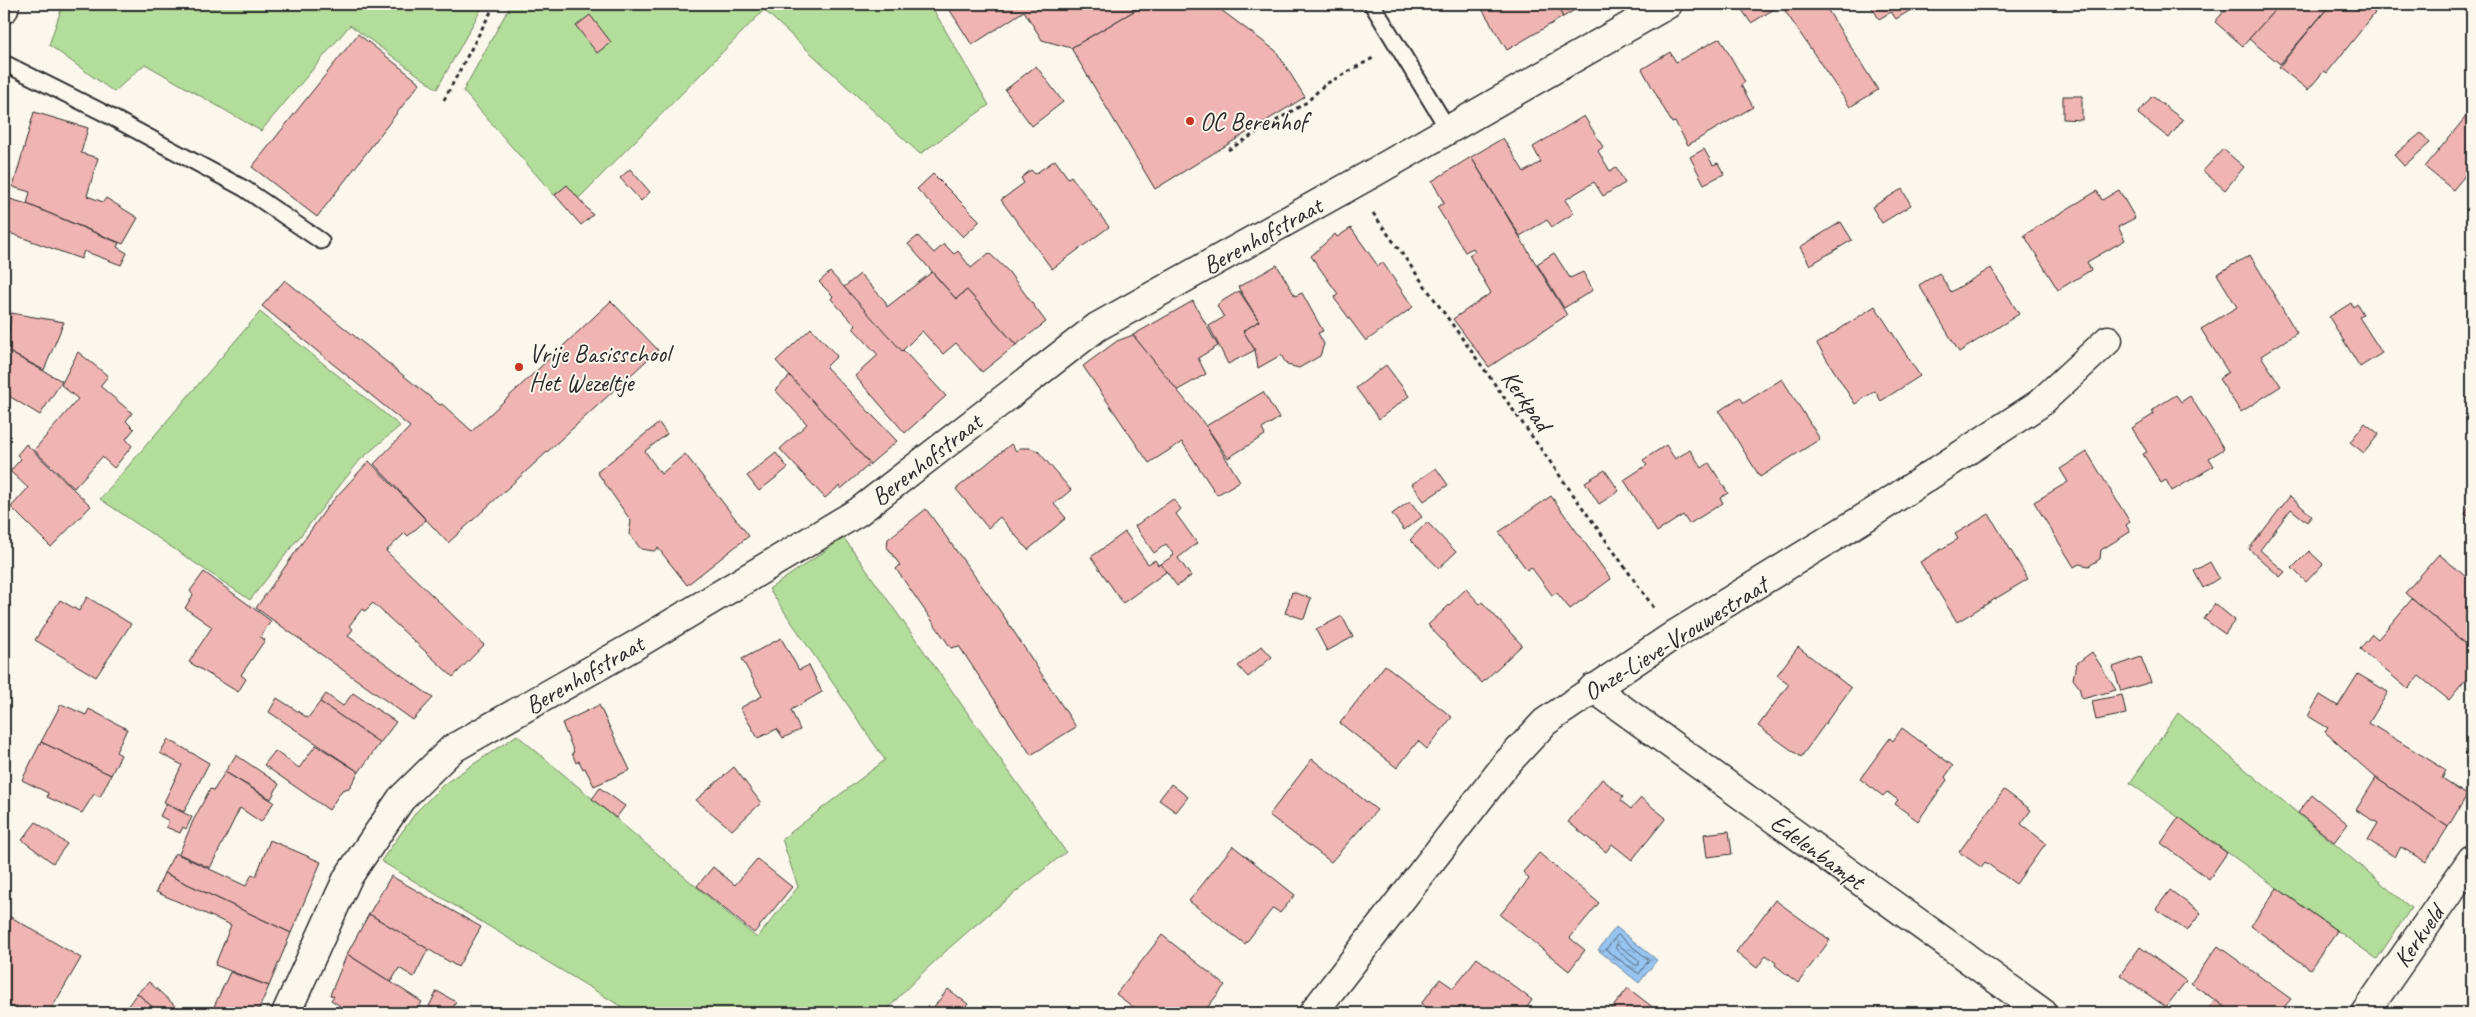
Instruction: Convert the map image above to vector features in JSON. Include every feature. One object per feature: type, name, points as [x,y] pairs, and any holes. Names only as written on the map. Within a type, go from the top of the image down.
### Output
[{"type":"street","points":[[4,8],[5,4]]},
{"type":"street","name":"Berenhofstraat","points":[[286,1013],[348,877],[401,799],[452,749],[634,646],[858,512],[1097,327],[1353,184],[1668,4]]},
{"type":"street","name":"Onze-Lieve-Vrouwestraat","points":[[1313,1013],[1507,763],[1545,722],[1593,688],[1874,512],[2039,404],[2108,340]]},
{"type":"street","name":"Edelenbampt","points":[[1593,688],[2043,1013]]},
{"type":"street","name":"Kerkveld","points":[[2365,1013],[2472,859]]},
{"type":"lane","points":[[1372,4],[1448,129]]},
{"type":"lane","points":[[4,63],[71,95],[245,189],[322,241]]},
{"type":"path","points":[[444,100],[495,4]]},
{"type":"path","points":[[1228,150],[1307,102],[1324,85],[1398,44]]},
{"type":"path","name":"Kerkpad","points":[[1353,184],[1674,636]]},
{"type":"green space","points":[[63,4],[484,4],[437,89],[350,25],[261,131],[145,64],[114,92],[49,45]]},
{"type":"green space","points":[[511,4],[930,4],[989,105],[920,154],[764,10],[577,200],[567,187],[554,195],[463,91]]},
{"type":"green space","points":[[260,312],[400,426],[360,460],[250,600],[100,499]]},
{"type":"green space","points":[[844,538],[1066,852],[948,949],[884,1013],[632,1013],[381,861],[417,811],[444,784],[517,735],[757,938],[798,887],[782,839],[885,760],[769,589]]},
{"type":"green space","points":[[2178,713],[2411,908],[2377,959],[2130,783]]},
{"type":"water","points":[[1616,927],[1657,960],[1639,983],[1598,950]]},
{"type":"building","points":[[946,4],[1146,4],[1071,48],[1042,40],[1024,11],[972,45]]},
{"type":"building","name":"OC Berenhof","points":[[1146,4],[1213,4],[1276,51],[1305,97],[1155,189],[1071,48]]},
{"type":"building","points":[[1479,4],[1556,4],[1563,17],[1507,50]]},
{"type":"building","points":[[1556,4],[1585,4],[1563,17]]},
{"type":"building","points":[[1738,4],[1824,4],[1878,90],[1850,107],[1781,5],[1751,23]]},
{"type":"building","points":[[1870,4],[1912,4],[1914,8],[1896,19],[1891,12],[1879,19]]},
{"type":"building","points":[[2230,4],[2280,4],[2243,46],[2215,22]]},
{"type":"building","points":[[2280,4],[2331,4],[2280,64],[2249,39]]},
{"type":"building","points":[[2331,4],[2364,4],[2375,13],[2327,73],[2324,71],[2308,90],[2279,67]]},
{"type":"building","points":[[590,15],[611,42],[597,53],[576,26]]},
{"type":"building","points":[[358,34],[420,83],[317,217],[252,167]]},
{"type":"building","points":[[1720,38],[1745,82],[1741,85],[1753,107],[1688,145],[1675,122],[1672,123],[1642,69],[1670,52],[1676,62]]},
{"type":"building","points":[[1036,66],[1063,102],[1032,126],[1005,90]]},
{"type":"building","points":[[2063,96],[2082,96],[2082,120],[2063,119]]},
{"type":"building","points":[[2152,96],[2183,120],[2169,138],[2138,114]]},
{"type":"building","points":[[34,112],[88,128],[81,153],[98,158],[87,196],[103,202],[106,198],[138,218],[123,244],[27,204],[30,192],[13,187]]},
{"type":"building","points":[[2468,114],[2472,117],[2472,167],[2453,190],[2425,167]]},
{"type":"building","points":[[1584,116],[1603,147],[1598,151],[1610,171],[1616,167],[1625,183],[1603,196],[1594,182],[1565,200],[1574,213],[1552,227],[1547,220],[1520,236],[1471,157],[1503,138],[1524,172],[1541,162],[1533,147]]},
{"type":"building","points":[[2421,133],[2430,143],[2404,166],[2394,155]]},
{"type":"building","points":[[1704,149],[1713,165],[1718,163],[1724,174],[1704,184],[1690,157]]},
{"type":"building","points":[[2223,149],[2244,167],[2225,190],[2203,171]]},
{"type":"building","points":[[1471,157],[1567,315],[1489,367],[1453,319],[1491,293],[1469,255],[1475,251],[1473,248],[1465,252],[1437,207],[1444,203],[1432,181]]},
{"type":"building","points":[[1055,160],[1068,178],[1071,176],[1109,227],[1052,269],[1001,200],[1024,183],[1021,178],[1031,170],[1035,174]]},
{"type":"building","points":[[630,169],[650,192],[641,201],[620,178]]},
{"type":"building","points":[[933,174],[980,221],[963,237],[917,189]]},
{"type":"building","points":[[567,185],[593,215],[581,225],[555,195]]},
{"type":"building","points":[[1902,189],[1911,205],[1882,223],[1872,207]]},
{"type":"building","points":[[2119,190],[2135,218],[2118,227],[2125,240],[2087,262],[2091,270],[2058,290],[2024,235],[2097,191],[2102,200]]},
{"type":"building","points":[[10,199],[27,204],[119,243],[117,247],[127,253],[121,265],[84,251],[81,259],[4,231],[4,218]]},
{"type":"building","points":[[1841,222],[1852,240],[1810,265],[1800,247]]},
{"type":"building","points":[[1351,228],[1378,266],[1383,263],[1413,307],[1366,341],[1334,298],[1338,294],[1311,256],[1335,234],[1337,237]]},
{"type":"building","points":[[918,236],[934,253],[944,244],[954,254],[958,251],[971,268],[989,253],[1008,271],[1046,322],[1016,345],[967,290],[956,299],[908,244]]},
{"type":"building","points":[[1554,253],[1570,278],[1583,272],[1593,290],[1564,308],[1537,264]]},
{"type":"building","points":[[2250,255],[2297,333],[2261,356],[2281,386],[2241,412],[2219,379],[2228,372],[2201,329],[2237,307],[2217,274]]},
{"type":"building","points":[[1277,265],[1295,296],[1302,293],[1323,331],[1318,333],[1324,344],[1320,356],[1299,368],[1287,365],[1281,355],[1258,368],[1255,350],[1243,331],[1259,321],[1238,287]]},
{"type":"building","points":[[1991,268],[2019,314],[1959,352],[1919,285],[1939,273],[1951,292]]},
{"type":"building","points":[[830,272],[946,396],[905,433],[855,376],[878,355],[853,328],[856,326],[831,299],[833,296],[819,282]]},
{"type":"building","points":[[932,272],[956,299],[967,290],[1016,345],[982,372],[956,343],[943,354],[922,331],[902,351],[844,287],[860,274],[885,301],[887,307]]},
{"type":"building","points":[[285,280],[440,405],[442,404],[472,431],[611,301],[658,350],[448,543],[374,464],[410,427],[262,306]]},
{"type":"building","points":[[1239,291],[1259,321],[1243,331],[1255,350],[1228,364],[1209,326],[1224,317],[1217,306],[1219,303]]},
{"type":"building","points":[[1193,301],[1218,346],[1198,358],[1206,374],[1176,391],[1133,335]]},
{"type":"building","points":[[2351,303],[2353,307],[2357,304],[2363,314],[2359,317],[2382,353],[2360,367],[2329,317]]},
{"type":"building","points":[[1875,306],[1920,376],[1881,401],[1875,391],[1855,404],[1817,344]]},
{"type":"building","points":[[11,313],[64,322],[44,370],[7,351]]},
{"type":"building","points":[[811,328],[837,356],[826,367],[897,441],[870,464],[776,361]]},
{"type":"building","points":[[1133,335],[1206,426],[1240,481],[1217,495],[1182,442],[1149,463],[1083,366],[1117,341]]},
{"type":"building","points":[[7,351],[62,381],[40,415],[4,393],[4,368]]},
{"type":"building","points":[[78,352],[108,376],[100,386],[132,413],[126,421],[134,429],[126,439],[132,446],[114,468],[102,457],[74,488],[34,450],[78,399],[61,385]]},
{"type":"building","points":[[1386,365],[1409,396],[1379,419],[1356,388]]},
{"type":"building","points":[[790,376],[870,464],[841,489],[839,486],[825,498],[780,449],[807,424],[775,390]]},
{"type":"building","points":[[1782,379],[1820,439],[1760,477],[1719,411],[1740,397],[1744,403]]},
{"type":"building","points":[[1263,392],[1279,418],[1262,429],[1265,435],[1228,458],[1206,426]]},
{"type":"building","points":[[2176,395],[2181,402],[2190,396],[2224,449],[2209,458],[2214,466],[2172,491],[2166,480],[2161,483],[2143,454],[2147,452],[2132,428],[2154,414],[2152,410]]},
{"type":"building","points":[[659,423],[667,434],[645,451],[661,474],[685,454],[749,536],[687,585],[658,548],[654,551],[641,549],[629,534],[631,521],[597,472]]},
{"type":"building","points":[[2365,423],[2379,434],[2364,453],[2350,442]]},
{"type":"building","points":[[26,444],[91,506],[51,547],[11,507],[28,488],[10,471],[21,459],[17,455]]},
{"type":"building","points":[[1011,444],[1016,451],[1020,448],[1030,448],[1038,451],[1071,490],[1054,504],[1066,518],[1028,550],[1000,517],[988,528],[956,489]]},
{"type":"building","points":[[1666,445],[1675,459],[1690,450],[1702,468],[1709,463],[1728,493],[1720,498],[1723,503],[1689,524],[1683,515],[1657,532],[1624,480],[1647,465],[1643,460]]},
{"type":"building","points":[[2087,452],[2130,522],[2126,525],[2130,532],[2101,550],[2100,559],[2089,566],[2079,564],[2074,567],[2034,502],[2068,482],[2060,469]]},
{"type":"building","points":[[776,453],[788,468],[759,491],[747,476]]},
{"type":"building","points":[[369,461],[426,520],[408,536],[405,533],[386,551],[484,645],[453,677],[373,603],[365,611],[362,609],[349,626],[353,629],[348,636],[433,698],[413,720],[256,608],[328,506]]},
{"type":"building","points":[[1436,468],[1448,485],[1424,501],[1412,484]]},
{"type":"building","points":[[1605,470],[1619,491],[1599,504],[1585,482]]},
{"type":"building","points":[[1551,496],[1611,579],[1570,609],[1557,593],[1552,595],[1531,567],[1527,570],[1499,532]]},
{"type":"building","points":[[2290,496],[2312,516],[2307,522],[2291,509],[2260,550],[2285,572],[2280,577],[2249,549]]},
{"type":"building","points":[[1173,499],[1181,509],[1176,514],[1197,543],[1178,558],[1191,576],[1177,586],[1161,564],[1174,555],[1166,544],[1154,553],[1135,526]]},
{"type":"building","points":[[1410,501],[1422,517],[1404,530],[1392,514]]},
{"type":"building","points":[[2472,501],[2472,518],[2465,514]]},
{"type":"building","points":[[926,509],[1003,615],[1076,727],[1031,755],[959,646],[951,648],[896,569],[900,565],[887,547],[888,539]]},
{"type":"building","points":[[1989,514],[2028,579],[1957,622],[1920,562],[1958,539],[1955,534]]},
{"type":"building","points":[[1427,522],[1456,552],[1439,568],[1410,540]]},
{"type":"building","points":[[1125,532],[1148,564],[1155,560],[1158,565],[1161,564],[1166,572],[1123,603],[1091,557]]},
{"type":"building","points":[[2309,551],[2323,564],[2306,582],[2292,568]]},
{"type":"building","points":[[2439,554],[2472,582],[2472,649],[2405,593]]},
{"type":"building","points":[[2210,562],[2219,578],[2203,588],[2194,571]]},
{"type":"building","points":[[204,572],[271,621],[260,637],[265,640],[241,675],[246,679],[238,692],[189,662],[212,627],[185,608],[193,595],[190,591]]},
{"type":"building","points":[[1466,589],[1480,604],[1482,602],[1522,645],[1482,683],[1428,625]]},
{"type":"building","points":[[1292,592],[1311,598],[1304,619],[1285,613]]},
{"type":"building","points":[[87,597],[131,624],[96,677],[35,640],[60,600],[79,611]]},
{"type":"building","points":[[2412,599],[2472,649],[2472,672],[2449,700],[2419,676],[2408,689],[2360,649],[2372,634],[2378,639]]},
{"type":"building","points":[[2215,604],[2235,620],[2225,634],[2204,619]]},
{"type":"building","points":[[1342,616],[1353,637],[1327,651],[1316,630]]},
{"type":"building","points":[[781,638],[799,670],[809,665],[822,692],[791,710],[800,730],[783,738],[777,729],[758,738],[740,708],[762,696],[742,659]]},
{"type":"building","points":[[1262,646],[1272,657],[1248,677],[1238,666]]},
{"type":"building","points":[[1798,647],[1851,688],[1801,757],[1758,726],[1789,684],[1777,675]]},
{"type":"building","points":[[2092,652],[2116,690],[2082,699],[2079,687],[2073,679],[2076,664]]},
{"type":"building","points":[[2141,657],[2151,682],[2121,691],[2113,667]]},
{"type":"building","points":[[1385,665],[1452,717],[1427,749],[1418,741],[1397,768],[1340,723]]},
{"type":"building","points":[[2358,674],[2388,692],[2369,723],[2446,770],[2442,779],[2467,795],[2448,827],[2376,778],[2325,732],[2328,728],[2308,716],[2320,695],[2338,706]]},
{"type":"building","points":[[353,693],[396,722],[380,743],[320,702],[326,694],[343,706]]},
{"type":"building","points":[[2122,695],[2126,714],[2096,720],[2092,701]]},
{"type":"building","points":[[277,698],[308,718],[320,702],[380,743],[359,772],[269,712]]},
{"type":"building","points":[[61,704],[86,715],[89,709],[127,729],[116,752],[121,755],[111,775],[41,742]]},
{"type":"building","points":[[599,705],[630,770],[594,786],[585,768],[583,769],[579,761],[576,763],[572,753],[574,752],[562,723]]},
{"type":"building","points":[[1902,728],[1953,766],[1945,777],[1947,780],[1918,821],[1895,804],[1898,800],[1887,792],[1883,796],[1860,779],[1890,738],[1893,741]]},
{"type":"building","points":[[168,739],[209,763],[184,812],[164,802],[182,765],[160,753]]},
{"type":"building","points":[[41,742],[111,775],[100,797],[94,794],[82,813],[47,797],[48,793],[22,780]]},
{"type":"building","points":[[316,745],[359,772],[349,788],[342,790],[329,810],[264,765],[275,751],[299,768]]},
{"type":"building","points":[[236,755],[279,784],[271,799],[225,772]]},
{"type":"building","points":[[1312,759],[1377,810],[1331,862],[1269,815]]},
{"type":"building","points":[[734,767],[761,803],[732,830],[696,800]]},
{"type":"building","points":[[225,772],[274,802],[261,822],[240,808],[210,868],[179,854],[193,821],[210,789],[214,790]]},
{"type":"building","points":[[2376,778],[2448,827],[2426,862],[2401,847],[2395,857],[2368,840],[2378,823],[2356,810]]},
{"type":"building","points":[[1602,779],[1623,796],[1621,801],[1631,809],[1641,798],[1666,818],[1632,860],[1612,844],[1606,852],[1568,822]]},
{"type":"building","points":[[1171,784],[1188,797],[1176,812],[1159,800]]},
{"type":"building","points":[[600,788],[625,806],[616,818],[592,799]]},
{"type":"building","points":[[2004,790],[2031,810],[2021,824],[2046,843],[2016,884],[1985,862],[1981,867],[1959,852]]},
{"type":"building","points":[[2312,795],[2348,824],[2334,842],[2298,813]]},
{"type":"building","points":[[166,804],[192,817],[186,829],[183,827],[180,833],[166,827],[169,821],[160,816]]},
{"type":"building","points":[[2179,817],[2227,853],[2209,879],[2161,843]]},
{"type":"building","points":[[36,822],[67,844],[53,863],[22,840]]},
{"type":"building","points":[[1729,831],[1732,854],[1707,857],[1704,834]]},
{"type":"building","points":[[270,840],[321,862],[291,933],[164,873],[175,853],[246,886],[252,874],[256,876]]},
{"type":"building","points":[[1233,846],[1295,895],[1280,913],[1273,908],[1245,944],[1189,901]]},
{"type":"building","points":[[1539,853],[1599,903],[1570,938],[1585,950],[1569,971],[1500,915],[1529,879],[1523,872]]},
{"type":"building","points":[[757,859],[792,887],[754,933],[697,886],[713,867],[735,885]]},
{"type":"building","points":[[164,873],[291,933],[269,986],[215,965],[231,925],[156,892]]},
{"type":"building","points":[[391,876],[481,927],[458,967],[369,914]]},
{"type":"building","points":[[2277,888],[2337,931],[2310,969],[2251,926]]},
{"type":"building","points":[[2170,890],[2201,913],[2187,931],[2156,909]]},
{"type":"building","points":[[1775,900],[1830,940],[1798,983],[1775,965],[1776,963],[1766,955],[1757,968],[1736,952]]},
{"type":"building","points":[[369,914],[428,949],[414,977],[399,968],[391,982],[347,954]]},
{"type":"building","points":[[11,917],[81,958],[49,1013],[23,1013],[4,1002],[4,929]]},
{"type":"building","points":[[1162,935],[1225,985],[1203,1013],[1141,1013],[1116,994]]},
{"type":"building","points":[[2218,946],[2291,999],[2279,1013],[2233,1013],[2191,983]]},
{"type":"building","points":[[2140,947],[2186,981],[2166,1007],[2120,975]]},
{"type":"building","points":[[347,954],[422,1002],[415,1013],[351,1013],[331,1000],[334,996],[330,995]]},
{"type":"building","points":[[1477,958],[1532,1000],[1523,1013],[1434,1013],[1421,1004],[1440,979],[1453,988]]},
{"type":"building","points":[[230,972],[269,986],[257,1013],[211,1013]]},
{"type":"building","points":[[149,982],[183,1013],[159,1013],[137,993]]},
{"type":"building","points":[[1628,988],[1660,1013],[1608,1013]]},
{"type":"building","points":[[948,989],[968,1004],[960,1013],[929,1013]]},
{"type":"building","points":[[437,991],[456,1002],[450,1013],[441,1013],[429,1006]]},
{"type":"building","points":[[137,993],[159,1013],[123,1013]]},
{"type":"building","points":[[2215,1000],[2233,1013],[2205,1013]]},
{"type":"place","name":"OC Berenhof","points":[[1190,121]]},
{"type":"place","name":"Vrije Basisschool Het Wezeltje","points":[[519,367]]}]
